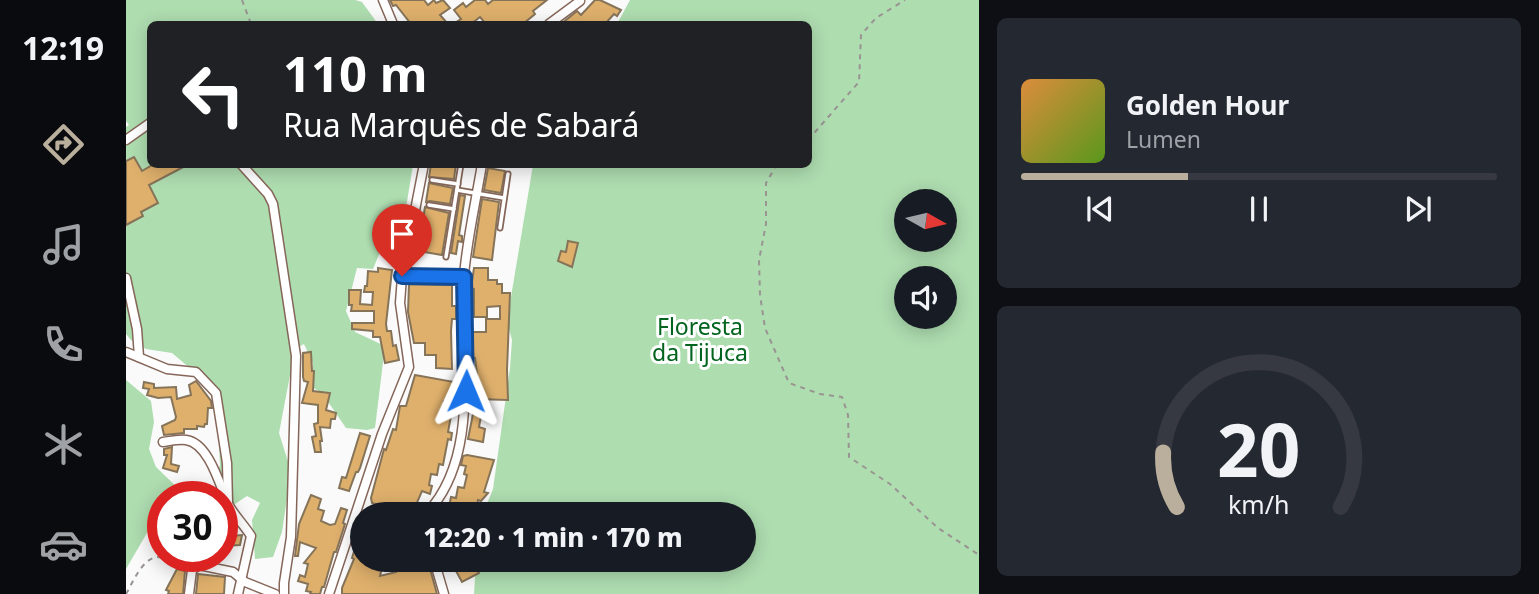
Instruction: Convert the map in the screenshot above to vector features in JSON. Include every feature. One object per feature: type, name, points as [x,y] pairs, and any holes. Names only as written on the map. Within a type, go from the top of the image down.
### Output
[{"type":"street","points":[[383,0],[392,21]]},
{"type":"street","points":[[553,21],[580,1]]},
{"type":"street","points":[[126,140],[147,125]]},
{"type":"street","points":[[245,168],[268,194],[273,204],[296,356],[291,537],[284,583],[285,594]]},
{"type":"street","points":[[364,502],[382,433],[409,367],[401,319],[402,276],[423,168]]},
{"type":"street","points":[[435,502],[447,487],[465,411],[467,371],[464,277],[481,168]]},
{"type":"street","points":[[402,276],[464,277]]},
{"type":"street","points":[[126,278],[137,329],[139,357]]},
{"type":"street","points":[[126,352],[167,369],[196,372],[216,393],[228,463],[228,481]]},
{"type":"street","points":[[163,442],[186,440],[194,443],[220,481]]},
{"type":"street","points":[[238,517],[251,536],[238,594]]},
{"type":"street","points":[[331,594],[350,539]]},
{"type":"street","points":[[189,594],[194,566],[199,565],[217,567],[275,594]]},
{"type":"street","points":[[438,572],[444,594]]},
{"type":"lane","points":[[446,257],[460,168]]},
{"type":"lane","points":[[500,228],[509,174]]},
{"type":"lane","points":[[432,180],[458,184]]},
{"type":"lane","points":[[457,190],[504,198]]},
{"type":"lane","points":[[429,205],[454,209]]},
{"type":"path","points":[[242,0],[250,21]]},
{"type":"path","points":[[812,135],[859,82],[861,36],[876,18],[905,0]]},
{"type":"path","points":[[775,168],[766,183],[766,225],[759,260],[760,295],[765,328],[789,383],[820,394],[842,397],[848,415],[849,457],[890,484],[938,528],[979,555]]},
{"type":"path","points":[[126,594],[139,571],[147,564]]},
{"type":"green space","points":[[126,0],[355,0],[362,2],[376,21],[147,21],[147,168],[413,168],[400,244],[385,240],[373,269],[357,268],[346,311],[355,332],[385,346],[375,428],[346,428],[322,393],[312,387],[313,363],[304,344],[295,349],[279,433],[291,471],[282,532],[273,557],[255,559],[252,520],[260,503],[247,496],[238,502],[238,481],[216,481],[211,474],[220,466],[217,397],[203,379],[172,353],[146,349],[126,334],[126,127],[129,125],[126,121]]},
{"type":"green space","name":"Floresta da Tijuca","points":[[630,0],[979,0],[979,594],[474,594],[475,572],[756,572],[756,502],[488,502],[493,489],[512,340],[507,321],[532,168],[812,168],[812,21],[619,21]]},
{"type":"green space","points":[[126,380],[151,401],[154,422],[149,449],[156,467],[170,481],[147,481],[147,533],[126,569]]},
{"type":"building","points":[[390,0],[424,0],[428,5],[434,0],[436,3],[443,0],[450,8],[440,15],[445,21],[409,21],[396,5],[393,6]]},
{"type":"building","points":[[475,0],[485,0],[488,4],[493,0],[547,0],[533,11],[535,14],[527,21],[483,21],[480,17],[475,21],[458,21],[461,19],[454,10],[463,3],[466,7]]},
{"type":"building","points":[[595,0],[621,10],[608,21],[565,21],[577,11],[581,15]]},
{"type":"building","points":[[134,157],[142,171],[147,168],[181,168],[149,185],[158,203],[141,212],[143,216],[126,225],[126,161]]},
{"type":"building","points":[[430,168],[455,168],[454,179],[429,177]]},
{"type":"building","points":[[488,168],[505,171],[501,193],[484,190]]},
{"type":"building","points":[[429,183],[453,188],[450,204],[426,202]]},
{"type":"building","points":[[460,195],[465,196],[459,235],[462,236],[462,242],[458,241],[456,254],[451,253]]},
{"type":"building","points":[[482,199],[499,202],[492,260],[473,257]]},
{"type":"building","points":[[425,207],[449,213],[442,255],[418,251]]},
{"type":"building","points":[[568,241],[578,243],[572,267],[558,261],[561,251],[566,252]]},
{"type":"building","points":[[378,268],[392,270],[386,324],[387,331],[391,331],[399,360],[385,363],[380,337],[373,337],[373,331],[352,329],[352,323],[374,323],[374,311],[351,311],[352,305],[349,305],[349,290],[361,290],[360,304],[372,305],[373,292],[364,292],[368,271],[378,272]]},
{"type":"building","points":[[474,268],[488,268],[488,280],[497,280],[497,284],[502,284],[502,293],[510,293],[508,400],[475,399],[477,374],[475,358],[471,358],[472,332],[486,332],[486,319],[500,319],[500,306],[487,307],[487,317],[474,317],[474,289],[471,288]]},
{"type":"building","points":[[409,284],[452,285],[452,306],[456,306],[456,319],[452,319],[451,331],[452,369],[436,368],[436,355],[425,355],[425,343],[414,343],[408,312]]},
{"type":"building","points":[[311,352],[313,391],[330,393],[326,410],[336,413],[335,419],[331,419],[330,428],[320,427],[321,452],[315,452],[312,437],[316,436],[314,424],[318,423],[318,405],[302,403],[308,382],[304,381],[303,377],[303,353]]},
{"type":"building","points":[[415,375],[454,382],[454,401],[443,401],[453,405],[448,432],[452,433],[451,440],[448,439],[443,465],[439,464],[437,475],[431,474],[430,494],[422,491],[417,502],[372,502],[384,449],[386,450],[393,429],[396,430],[400,406],[406,406]]},
{"type":"building","points":[[196,381],[211,401],[212,408],[208,408],[207,424],[204,427],[197,426],[197,429],[184,429],[184,433],[164,435],[162,426],[176,417],[171,397],[147,395],[149,389],[143,388],[144,382],[154,384],[154,388],[176,387],[177,399],[191,395],[189,385]]},
{"type":"building","points":[[474,409],[482,411],[479,427],[485,429],[483,442],[468,439]]},
{"type":"building","points":[[360,433],[370,436],[349,491],[339,488],[342,477],[346,478]]},
{"type":"building","points":[[172,447],[171,464],[179,466],[177,472],[163,468],[167,455],[164,455],[164,449]]},
{"type":"building","points":[[463,456],[494,460],[484,492],[488,493],[481,501],[450,502],[451,497],[456,498],[458,487],[464,488],[467,475],[464,474],[466,466],[461,465]]},
{"type":"building","points":[[311,495],[321,499],[318,509],[324,511],[321,521],[330,525],[335,524],[341,508],[347,510],[336,552],[320,594],[310,594],[311,592],[306,591],[308,584],[298,581],[300,575],[305,577],[308,564],[304,563],[316,548],[300,542],[298,556],[295,556],[299,524]]},
{"type":"building","points":[[350,569],[350,572],[381,572],[380,576],[396,572],[431,572],[437,594],[342,594]]},
{"type":"building","points":[[175,572],[185,572],[183,594],[168,594],[169,591],[166,590]]},
{"type":"building","points":[[457,572],[478,572],[479,573],[462,582]]},
{"type":"building","points":[[198,574],[225,577],[224,594],[196,594]]},
{"type":"route","points":[[402,276],[464,277],[466,391]]}]
